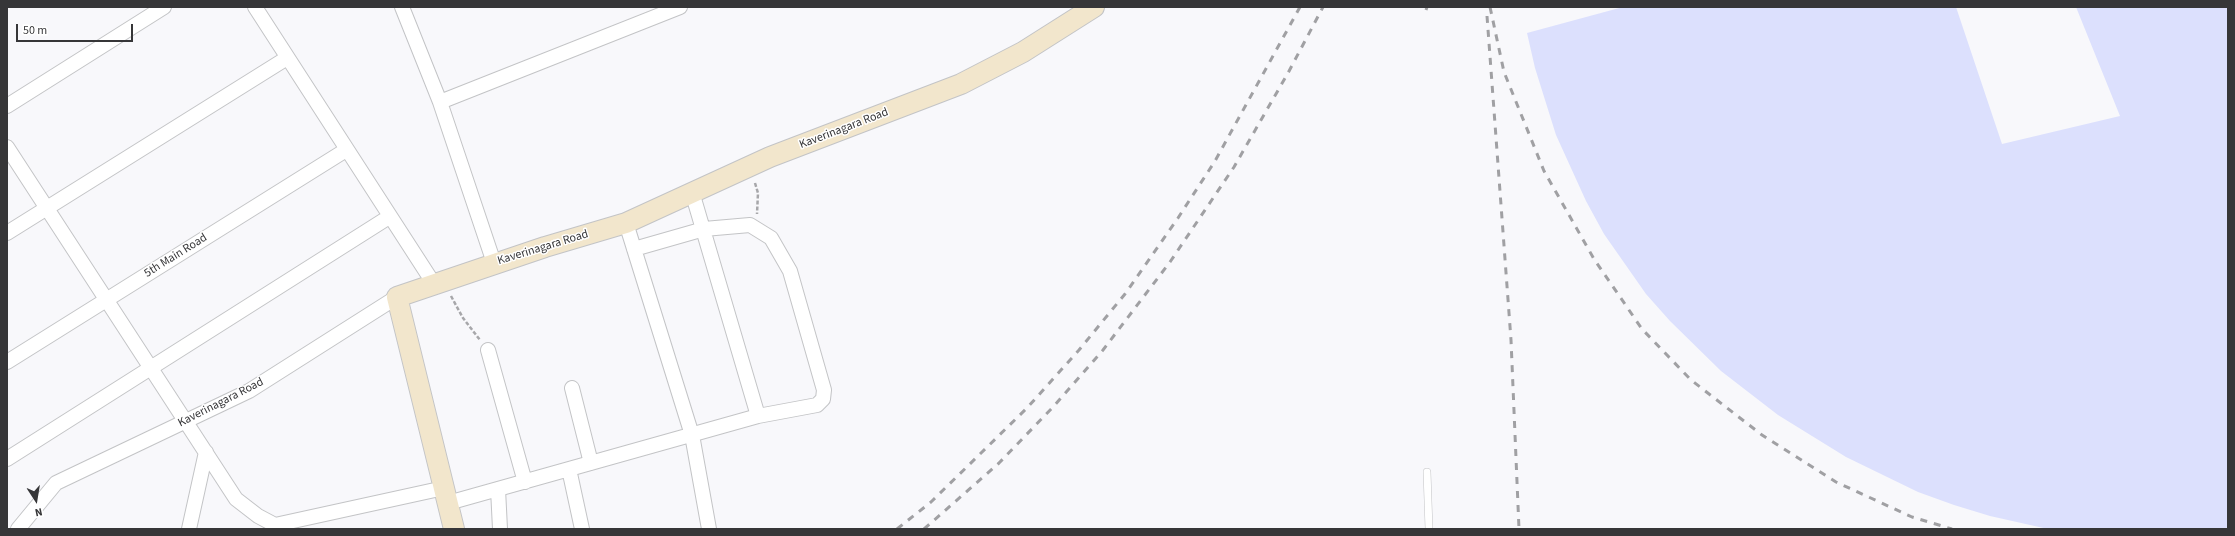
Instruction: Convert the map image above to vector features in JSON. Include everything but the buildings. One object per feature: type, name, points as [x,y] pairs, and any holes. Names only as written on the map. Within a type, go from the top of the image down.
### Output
[{"type":"street","points":[[7,106],[164,7]]},
{"type":"street","points":[[255,7],[286,58],[389,217],[439,282]]},
{"type":"street","points":[[402,7],[440,102],[494,263]]},
{"type":"street","points":[[440,102],[680,7]]},
{"type":"street","name":"Kaverinagara Road","points":[[18,529],[56,483],[249,391],[397,297],[494,263],[626,223],[770,157],[961,84],[1023,52],[1094,7]]},
{"type":"street","points":[[7,232],[286,58]]},
{"type":"street","points":[[7,147],[236,499],[274,527],[446,495],[498,489],[758,416],[817,405],[823,400],[824,390],[790,272],[771,238],[750,225],[704,229],[634,249]]},
{"type":"street","name":"5th Main Road","points":[[7,362],[346,150]]},
{"type":"street","points":[[692,192],[758,416]]},
{"type":"street","points":[[7,459],[389,217]]},
{"type":"street","points":[[626,223],[692,435],[709,529]]},
{"type":"street","points":[[397,297],[454,529]]},
{"type":"street","points":[[488,350],[525,482]]},
{"type":"street","points":[[572,388],[591,463]]},
{"type":"street","points":[[189,529],[206,452]]},
{"type":"street","points":[[569,469],[582,529]]},
{"type":"street","points":[[498,489],[500,529]]},
{"type":"lane","points":[[1427,472],[1429,529]]},
{"type":"path","points":[[751,167],[758,193],[758,230]]},
{"type":"path","points":[[439,282],[488,350]]},
{"type":"shaded area","points":[[1623,7],[1956,7],[2002,144],[2120,116],[2076,7],[2228,7],[2228,529],[2048,529],[1990,516],[1954,505],[1918,492],[1846,457],[1778,415],[1721,371],[1670,321],[1646,294],[1604,234],[1586,201],[1556,135],[1535,68],[1527,33]]},
{"type":"railway","points":[[897,529],[931,502],[1027,408],[1079,350],[1125,294],[1178,218],[1215,161],[1300,7]]},
{"type":"railway","points":[[924,529],[999,463],[1054,406],[1103,350],[1170,262],[1234,167],[1288,73],[1323,7]]},
{"type":"railway","points":[[1490,7],[1504,72],[1544,171],[1594,259],[1642,329],[1691,380],[1762,435],[1836,482],[1912,517],[1952,529]]},
{"type":"railway","points":[[1487,16],[1511,340],[1519,529]]}]
